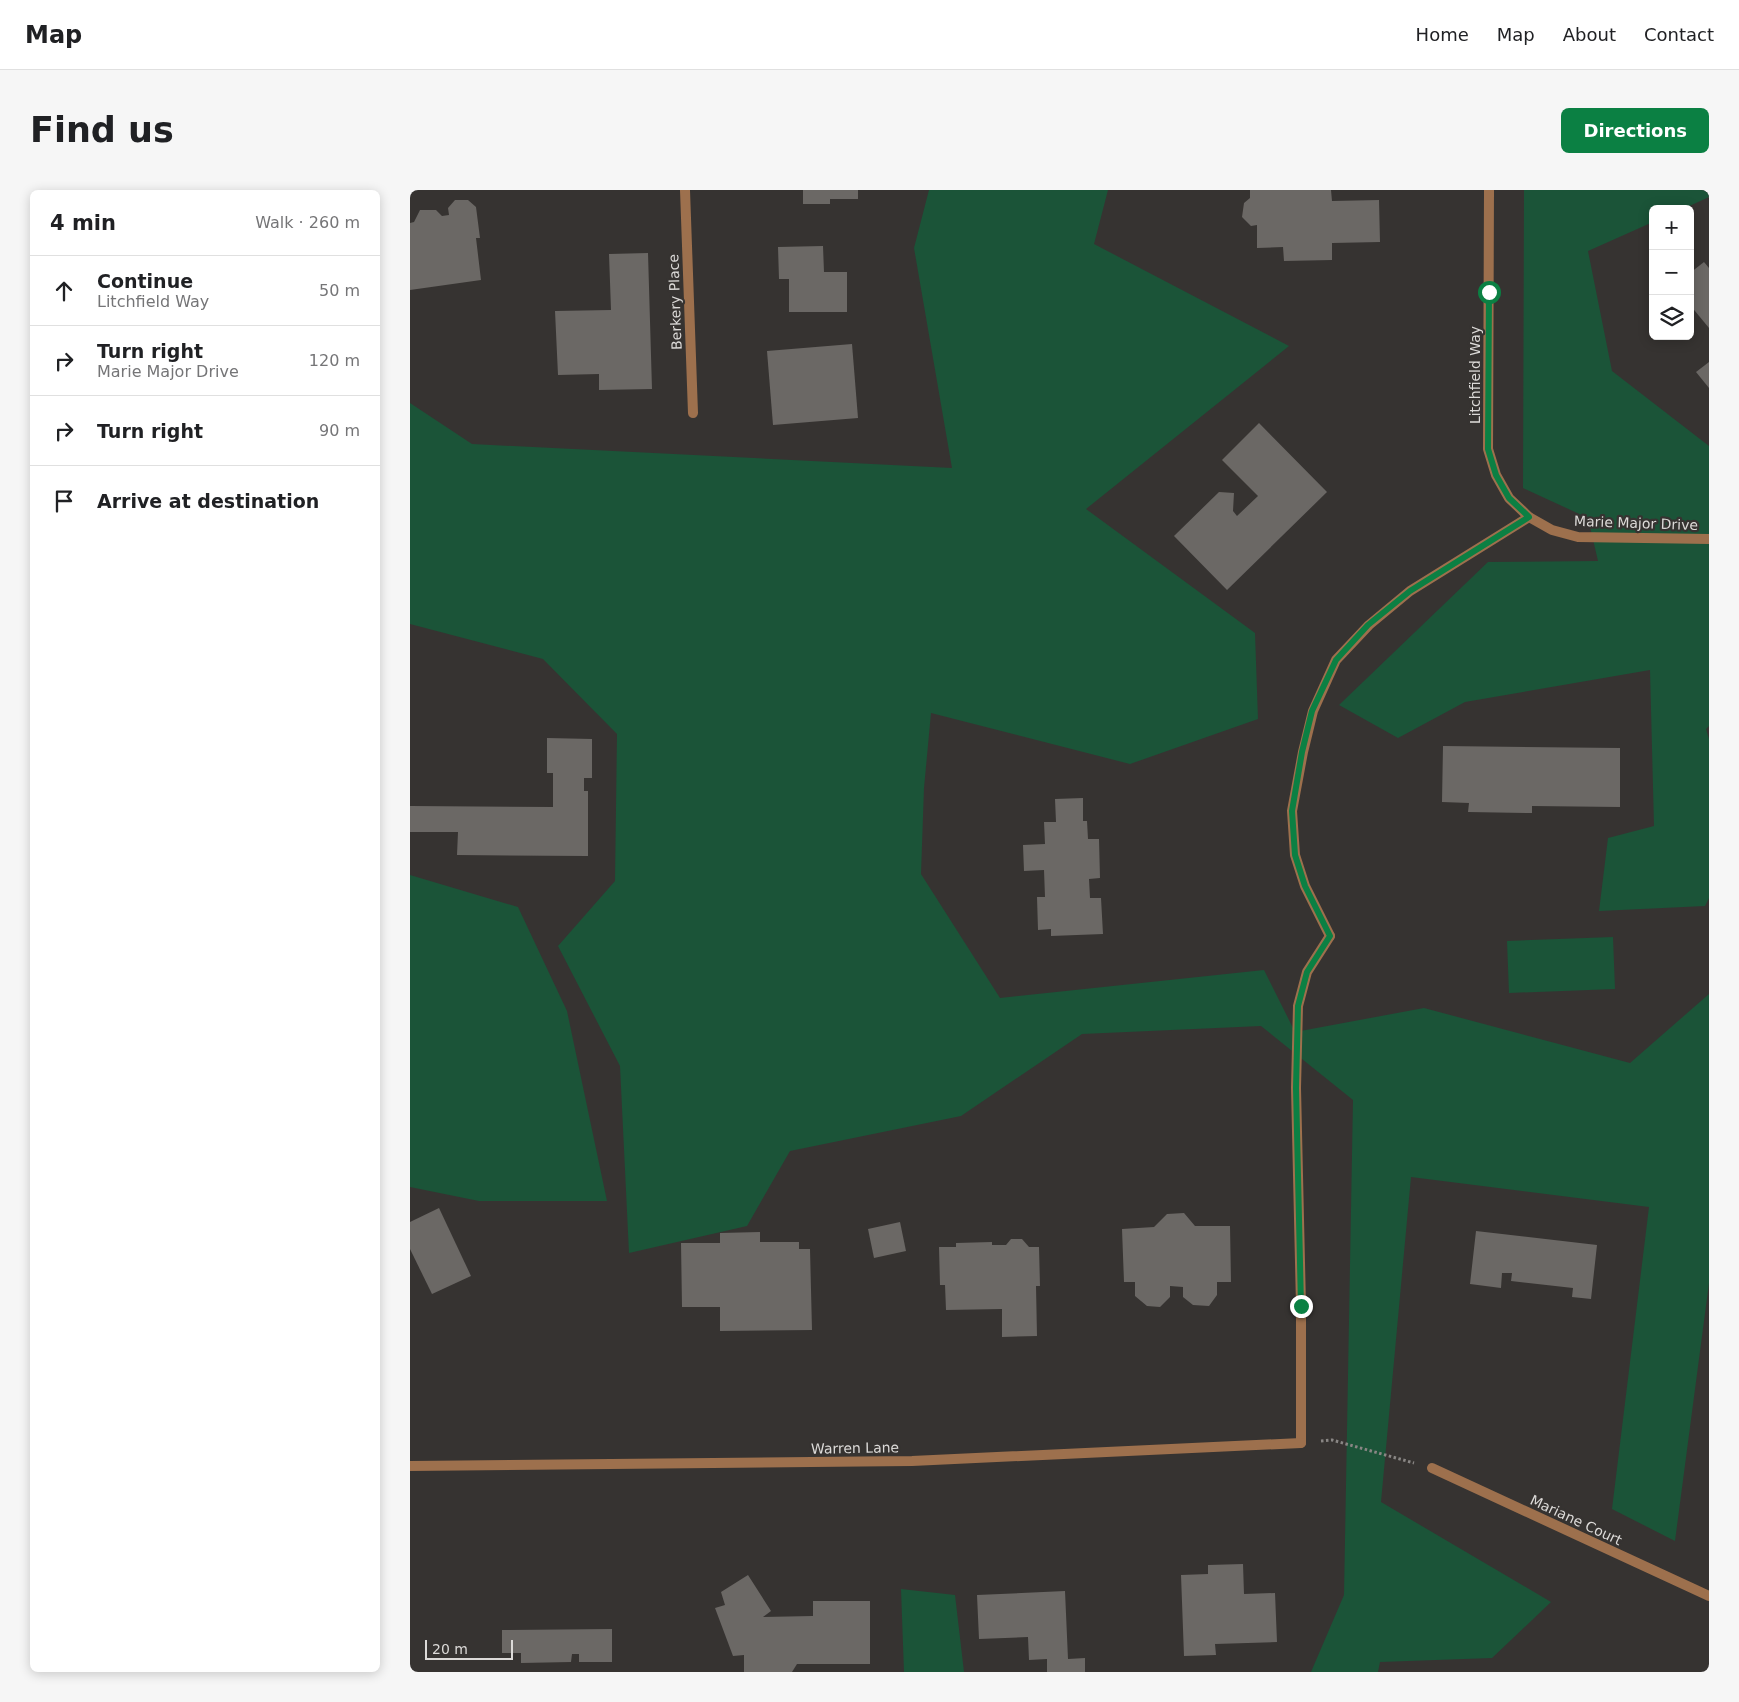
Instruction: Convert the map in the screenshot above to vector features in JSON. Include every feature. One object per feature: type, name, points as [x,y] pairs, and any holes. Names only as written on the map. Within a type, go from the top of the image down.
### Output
[{"type":"street","name":"Berkery Place","points":[[685,190],[693,413]]},
{"type":"street","name":"Litchfield Way","points":[[1489,190],[1488,449],[1496,475],[1509,498],[1529,517]]},
{"type":"street","name":"Marie Major Drive","points":[[1529,517],[1552,530],[1578,538],[1709,539]]},
{"type":"street","points":[[1301,1443],[1301,1306],[1296,1088],[1298,1006],[1307,972],[1330,936],[1305,886],[1295,855],[1292,811],[1302,752],[1312,711],[1336,660],[1368,625],[1410,591],[1529,517]]},
{"type":"street","name":"Warren Lane","points":[[410,1466],[912,1461],[1301,1443]]},
{"type":"street","name":"Mariane Court","points":[[1432,1468],[1709,1596]]},
{"type":"path","points":[[1301,1443],[1332,1440],[1432,1468]]},
{"type":"green space","points":[[929,190],[1108,190],[1094,244],[1289,346],[1086,509],[1255,633],[1258,719],[1130,764],[931,713],[924,788],[921,874],[1000,998],[1264,970],[1295,1032],[1424,1008],[1630,1063],[1709,994],[1709,1283],[1675,1541],[1612,1509],[1649,1207],[1411,1177],[1381,1502],[1551,1602],[1492,1658],[1380,1662],[1378,1672],[1311,1672],[1344,1595],[1353,1100],[1261,1026],[1082,1034],[961,1116],[790,1151],[747,1226],[629,1253],[620,1066],[558,946],[615,881],[617,734],[543,659],[410,624],[410,403],[472,444],[952,468],[914,248]]},
{"type":"green space","points":[[1524,190],[1709,190],[1709,197],[1692,205],[1649,205],[1649,224],[1588,251],[1612,371],[1709,446],[1709,726],[1706,729],[1709,739],[1709,898],[1705,906],[1599,911],[1608,838],[1654,826],[1650,670],[1465,702],[1398,738],[1339,705],[1488,562],[1598,561],[1588,518],[1523,488]]},
{"type":"green space","points":[[410,875],[518,907],[567,1011],[607,1201],[479,1201],[410,1187]]},
{"type":"green space","points":[[1613,937],[1615,989],[1509,993],[1507,941]]},
{"type":"green space","points":[[901,1589],[955,1595],[964,1672],[904,1672]]},
{"type":"building","points":[[803,190],[858,190],[858,199],[830,199],[830,204],[803,204]]},
{"type":"building","points":[[1250,190],[1331,190],[1332,201],[1379,200],[1380,242],[1332,243],[1332,260],[1284,261],[1283,247],[1257,248],[1257,225],[1251,226],[1242,217],[1244,203],[1250,198]]},
{"type":"building","points":[[455,200],[468,200],[476,207],[480,238],[476,238],[481,280],[410,290],[410,223],[414,222],[420,210],[436,210],[442,216],[449,215],[448,208]]},
{"type":"building","points":[[823,246],[824,272],[847,272],[847,312],[789,312],[789,279],[779,279],[778,247]]},
{"type":"building","points":[[648,253],[652,389],[599,390],[599,374],[558,375],[555,311],[611,310],[609,254]]},
{"type":"building","points":[[1704,262],[1709,268],[1709,328],[1694,310],[1694,270]]},
{"type":"building","points":[[852,344],[858,418],[773,425],[767,351]]},
{"type":"building","points":[[1709,362],[1709,388],[1696,372]]},
{"type":"building","points":[[1259,423],[1327,492],[1227,590],[1174,536],[1219,492],[1234,493],[1233,511],[1237,516],[1258,496],[1222,460]]},
{"type":"building","points":[[547,738],[592,739],[592,778],[584,778],[584,791],[588,791],[588,856],[457,855],[458,832],[410,832],[410,806],[553,807],[553,773],[547,773]]},
{"type":"building","points":[[1443,746],[1620,748],[1620,807],[1532,806],[1532,813],[1468,812],[1469,803],[1442,802]]},
{"type":"building","points":[[1083,798],[1083,821],[1087,821],[1088,839],[1099,839],[1100,878],[1089,879],[1090,898],[1101,898],[1103,934],[1051,936],[1051,929],[1038,930],[1037,897],[1045,897],[1044,870],[1024,871],[1023,845],[1045,844],[1044,822],[1056,822],[1055,799]]},
{"type":"building","points":[[439,1208],[471,1276],[432,1294],[410,1249],[410,1222]]},
{"type":"building","points":[[1184,1213],[1195,1226],[1230,1226],[1231,1282],[1217,1282],[1217,1295],[1209,1306],[1193,1305],[1183,1297],[1183,1287],[1170,1286],[1170,1297],[1160,1307],[1147,1306],[1135,1296],[1135,1282],[1124,1282],[1122,1229],[1154,1227],[1167,1214]]},
{"type":"building","points":[[900,1222],[906,1251],[874,1258],[868,1229]]},
{"type":"building","points":[[1476,1231],[1597,1245],[1591,1299],[1572,1297],[1573,1288],[1511,1281],[1512,1273],[1502,1273],[1501,1288],[1470,1284]]},
{"type":"building","points":[[760,1232],[760,1242],[799,1242],[799,1249],[810,1249],[812,1330],[720,1331],[720,1307],[682,1307],[681,1243],[720,1243],[720,1233]]},
{"type":"building","points":[[1011,1239],[1022,1239],[1029,1247],[1039,1247],[1040,1286],[1036,1286],[1037,1336],[1002,1337],[1002,1309],[946,1310],[945,1285],[940,1285],[939,1247],[956,1247],[956,1243],[992,1242],[992,1245],[1006,1245]]},
{"type":"building","points":[[1243,1564],[1244,1594],[1275,1593],[1277,1642],[1215,1644],[1216,1655],[1184,1656],[1181,1575],[1208,1574],[1208,1565]]},
{"type":"building","points":[[748,1575],[771,1611],[763,1617],[813,1616],[813,1601],[870,1601],[870,1664],[797,1664],[792,1672],[744,1672],[744,1655],[733,1656],[715,1608],[725,1605],[721,1592]]},
{"type":"building","points":[[1065,1591],[1068,1659],[1085,1658],[1085,1672],[1047,1672],[1047,1659],[1029,1660],[1028,1637],[979,1639],[977,1595]]},
{"type":"building","points":[[612,1629],[612,1662],[579,1662],[579,1654],[572,1654],[571,1662],[521,1663],[521,1653],[502,1653],[502,1630]]},
{"type":"route","points":[[1301,1306],[1296,1088],[1298,1006],[1307,972],[1330,936],[1305,886],[1295,855],[1292,811],[1302,752],[1312,711],[1336,660],[1368,625],[1410,591],[1529,517],[1509,498],[1496,475],[1488,449],[1489,292]]}]
